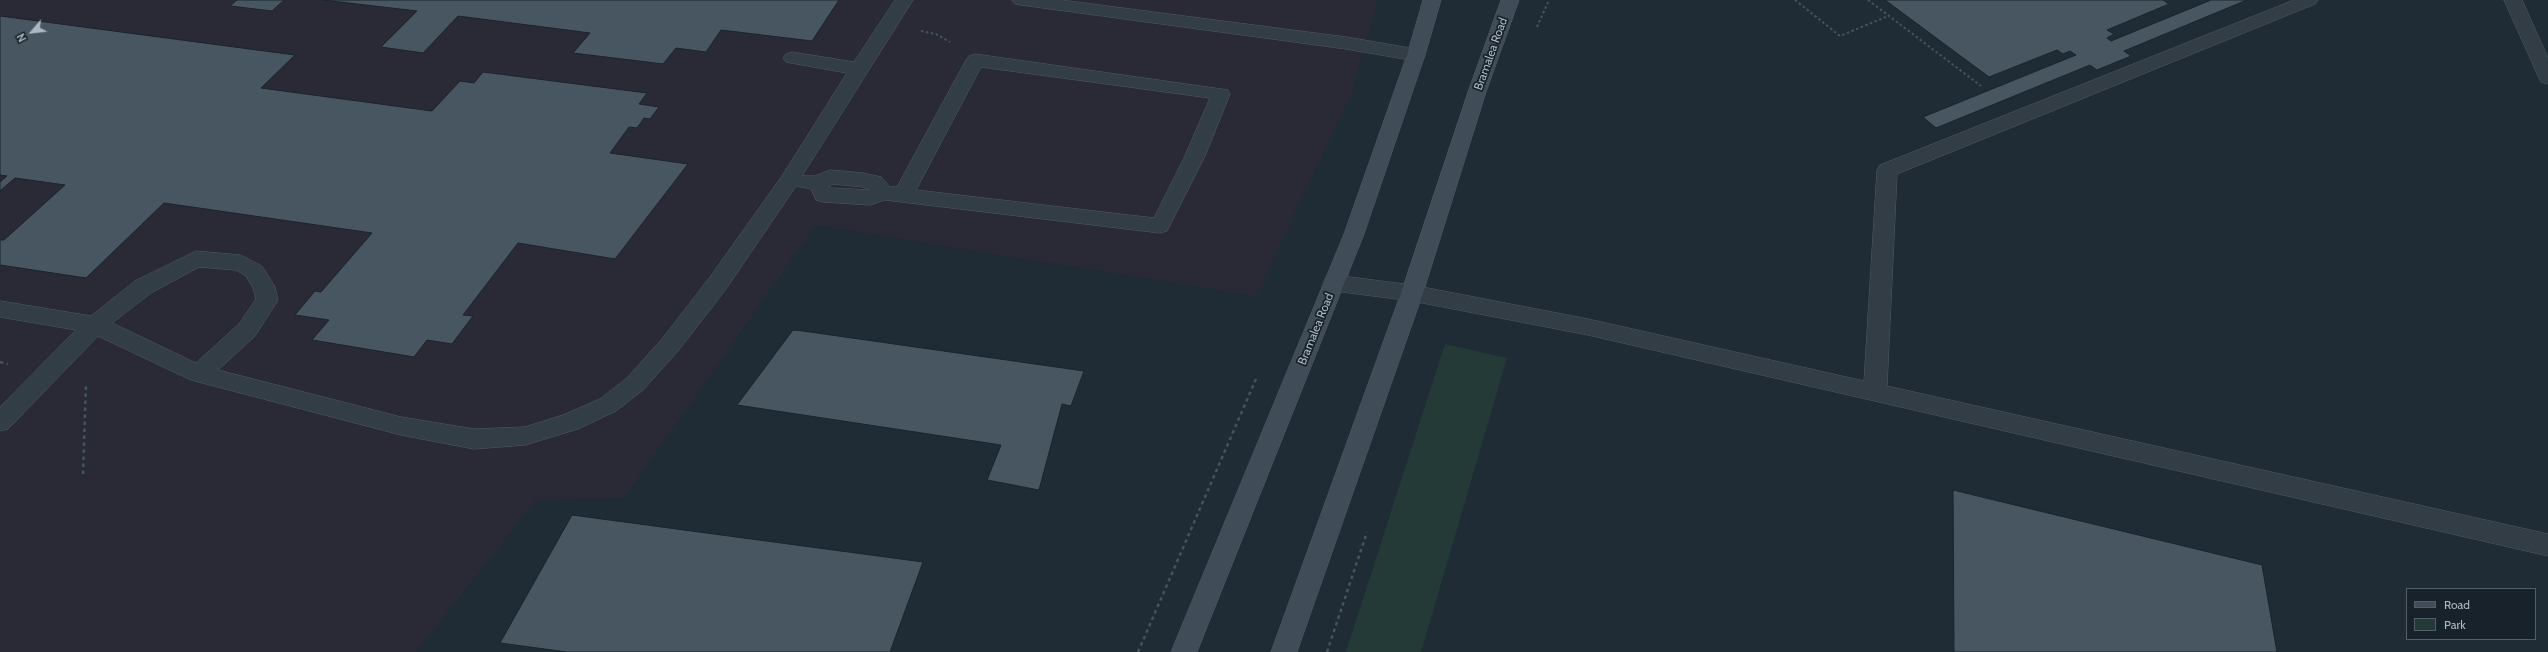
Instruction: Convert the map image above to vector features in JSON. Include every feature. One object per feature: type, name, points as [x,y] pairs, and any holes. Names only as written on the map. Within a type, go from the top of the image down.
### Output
[{"type":"main road","name":"Bramalea Road","points":[[1184,652],[1354,234],[1416,56],[1432,0]]},
{"type":"main road","name":"Bramalea Road","points":[[1284,652],[1412,293],[1477,92],[1510,0]]},
{"type":"lane","points":[[0,309],[95,325],[199,374],[401,426],[474,439],[525,436],[570,422],[608,405],[636,384],[670,346],[718,283],[789,181],[904,0]]},
{"type":"lane","points":[[1021,0],[1346,43],[1416,56]]},
{"type":"lane","points":[[1875,392],[1887,170],[2309,0]]},
{"type":"lane","points":[[2513,0],[2548,78]]},
{"type":"lane","points":[[792,58],[859,69]]},
{"type":"lane","points":[[789,181],[818,183],[823,195],[870,198],[894,194],[1160,226],[1196,156],[1220,94],[975,60],[894,194]]},
{"type":"lane","points":[[0,422],[95,325],[143,287],[196,259],[240,262],[254,271],[264,287],[267,300],[247,330],[199,374]]},
{"type":"lane","points":[[1334,283],[1412,293],[1588,327],[2548,546]]},
{"type":"path","points":[[1795,0],[1840,36],[1889,16]]},
{"type":"path","points":[[1868,0],[1981,86]]},
{"type":"path","points":[[888,24],[936,34],[954,44]]},
{"type":"shaded area","points":[[0,0],[1378,0],[1351,94],[1256,296],[816,225],[624,498],[536,500],[416,652],[0,652]]},
{"type":"green space","points":[[1445,344],[1507,358],[1421,652],[1346,652]]},
{"type":"building","points":[[237,0],[284,0],[272,11],[230,6]]},
{"type":"building","points":[[323,0],[839,0],[812,41],[721,30],[706,52],[676,48],[663,64],[573,53],[590,33],[458,16],[423,53],[381,47],[417,11]]},
{"type":"building","points":[[1885,0],[2163,0],[2169,4],[2107,30],[2114,34],[2107,38],[2111,41],[2211,0],[2247,0],[2124,51],[2131,56],[2097,70],[2090,65],[1936,128],[1923,117],[2076,55],[2070,51],[2063,54],[2057,50],[1989,77]]},
{"type":"building","points":[[0,16],[295,55],[261,88],[432,111],[460,81],[474,83],[483,72],[647,93],[639,104],[659,107],[650,119],[644,118],[637,128],[629,127],[610,153],[688,164],[615,259],[518,243],[463,315],[473,316],[452,344],[427,340],[414,357],[312,340],[329,320],[295,315],[315,291],[321,292],[372,233],[164,203],[86,278],[0,265],[0,240],[4,240],[65,185],[15,178],[0,191],[0,182],[7,176],[0,175]]},
{"type":"building","points":[[793,330],[1084,371],[1071,406],[1062,404],[1039,490],[987,480],[1001,445],[737,405]]},
{"type":"building","points":[[1953,490],[2262,565],[2277,652],[1954,652]]},
{"type":"building","points":[[572,515],[923,562],[890,652],[567,652],[500,643]]}]
